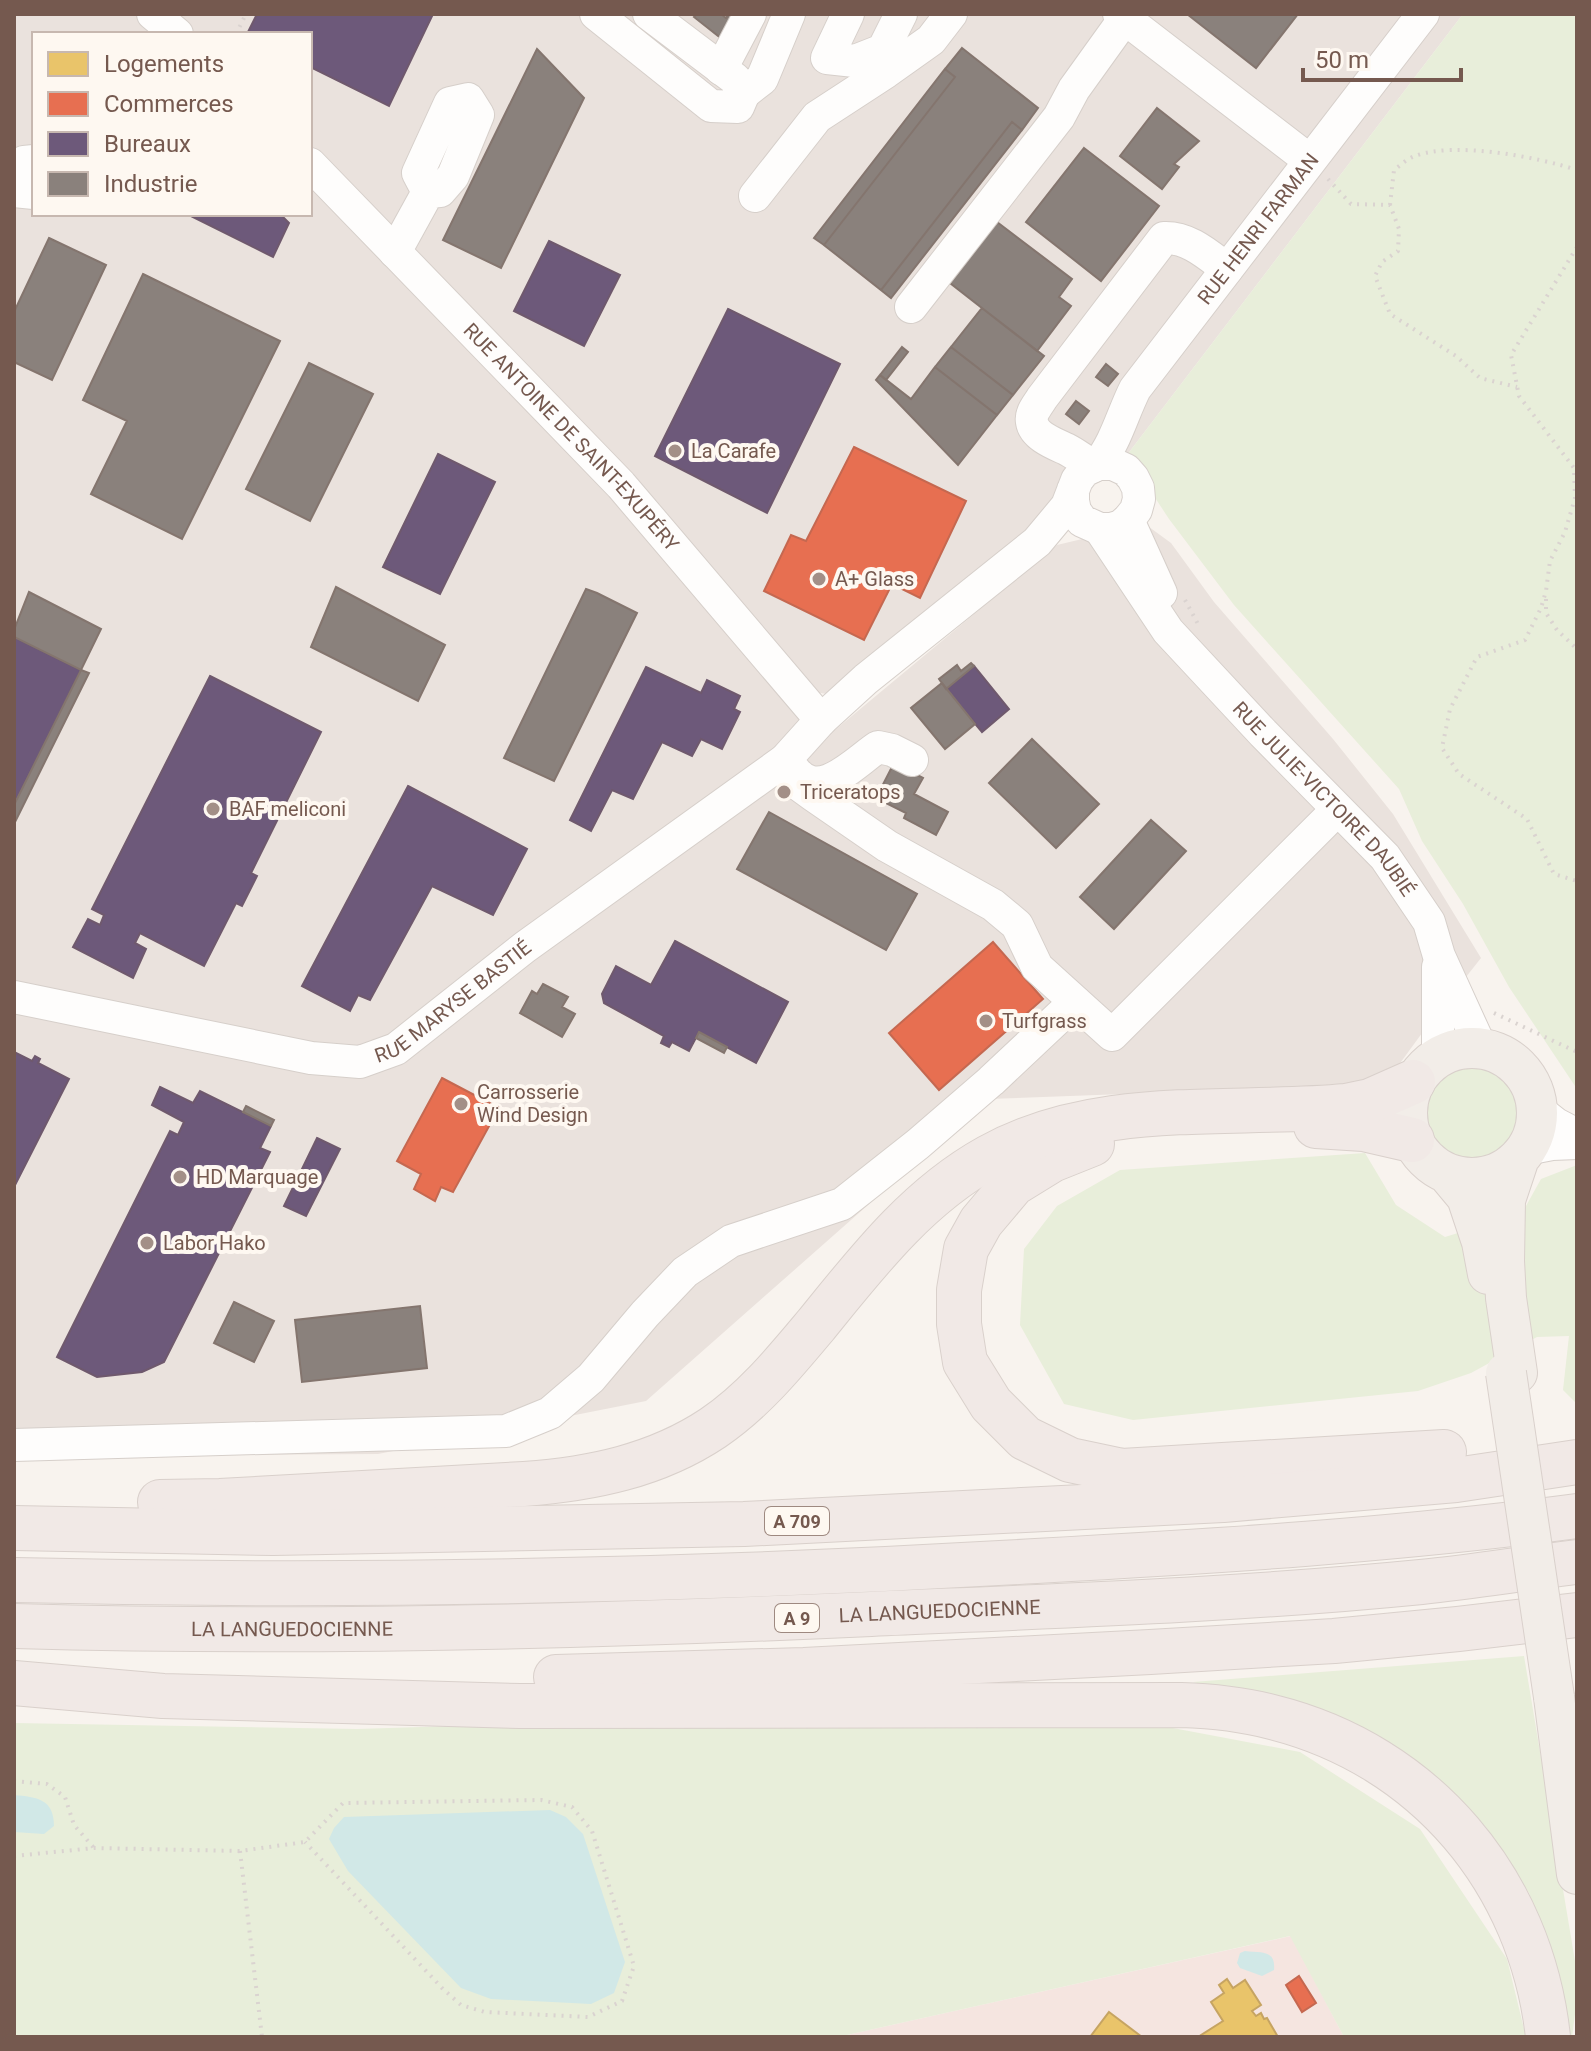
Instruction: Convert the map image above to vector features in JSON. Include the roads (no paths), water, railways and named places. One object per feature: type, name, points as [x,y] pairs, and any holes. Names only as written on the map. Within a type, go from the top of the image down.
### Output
[{"type":"highway","points":[[14,1500],[220,1501],[536,1484],[622,1470],[681,1446],[735,1411],[771,1377],[873,1255],[916,1210],[962,1173],[1010,1146],[1053,1131],[1131,1116],[1346,1106],[1370,1101],[1426,1069]]},
{"type":"highway","points":[[1412,1140],[1341,1127],[1183,1131],[1100,1141],[1052,1160],[1013,1184],[981,1222],[966,1249],[959,1290],[959,1324],[965,1362],[991,1404],[1025,1438],[1070,1460],[1122,1471],[1577,1445]]},
{"type":"highway","name":"A 709","points":[[14,1528],[273,1533],[744,1524],[1223,1500],[1456,1480],[1577,1462]]},
{"type":"highway","points":[[14,1580],[411,1582],[857,1571],[1307,1545],[1435,1534],[1577,1516]]},
{"type":"highway","name":"LA LANGUEDOCIENNE","points":[[14,1626],[362,1629],[709,1622],[1291,1592],[1423,1582],[1577,1562]]},
{"type":"highway","points":[[14,1680],[405,1680],[820,1669],[1334,1641],[1577,1615]]},
{"type":"highway","points":[[14,1680],[163,1696],[305,1702],[535,1707],[1181,1705],[1264,1715],[1321,1733],[1385,1765],[1423,1795],[1458,1829],[1489,1868],[1520,1925],[1538,1979],[1548,2037]]},
{"type":"main road","points":[[1511,1373],[1505,1200],[1536,1127],[1537,1109],[1532,1087],[1520,1068],[1502,1054],[1481,1048],[1458,1048],[1426,1069],[1407,1105],[1407,1122],[1412,1140],[1432,1165],[1447,1173],[1485,1177],[1503,1170],[1522,1154]]},
{"type":"main road","points":[[1447,1173],[1467,1197],[1482,1242],[1511,1373],[1560,1696],[1577,1780]]},
{"type":"main road","points":[[1560,1696],[1577,1874]]},
{"type":"street","points":[[139,32],[151,14],[174,32]]},
{"type":"street","points":[[596,14],[711,106],[738,107],[744,93],[762,79],[789,14]]},
{"type":"street","points":[[649,14],[735,79],[744,93]]},
{"type":"street","points":[[721,69],[750,14]]},
{"type":"street","points":[[848,14],[827,58],[855,61],[883,50],[901,14]]},
{"type":"street","points":[[886,72],[930,14]]},
{"type":"street","points":[[755,196],[817,117],[931,40],[951,14]]},
{"type":"street","points":[[1309,160],[1423,14]]},
{"type":"street","points":[[911,307],[1059,117],[1122,16]]},
{"type":"street","name":"RUE HENRI FARMAN","points":[[821,720],[866,679],[1037,542],[1067,506],[1097,492],[1133,420],[1148,374],[1309,160],[1122,16]]},
{"type":"street","name":"RUE ANTOINE DE SAINT-EXUPÉRY","points":[[312,166],[621,485],[821,720]]},
{"type":"street","points":[[395,252],[428,192]]},
{"type":"street","points":[[1097,492],[1081,460],[1038,433],[1032,423],[1033,413],[1164,238],[1177,237],[1227,269]]},
{"type":"street","name":"RUE JULIE-VICTOIRE DAUBIÉ","points":[[1097,492],[1168,631],[1196,644],[1263,733],[1385,857],[1429,922],[1439,956],[1481,1048]]},
{"type":"street","name":"RUE MARYSE BASTIÉ","points":[[14,997],[311,1058],[360,1062],[396,1049],[525,947],[785,760],[821,720]]},
{"type":"street","points":[[785,760],[800,778],[815,783],[833,780],[878,747],[912,760]]},
{"type":"street","points":[[785,760],[791,779],[875,838],[993,905],[1017,925],[1037,967],[1112,1035],[1337,810]]},
{"type":"street","name":"RUE JULIE-VICTOIRE DAUBIÉ","points":[[1426,1069],[1439,956]]},
{"type":"street","points":[[14,1445],[506,1431],[550,1413],[591,1378],[685,1272],[731,1241],[842,1204],[991,1081],[1075,1002]]},
{"type":"street","points":[[1537,1109],[1577,1135]]},
{"type":"street","points":[[1522,1154],[1552,1144],[1577,1143]]},
{"type":"water","points":[[14,1795],[43,1801],[51,1810],[54,1826],[44,1834],[14,1832]]},
{"type":"water","points":[[550,1810],[566,1817],[583,1834],[625,1962],[614,1993],[591,2004],[491,1999],[461,1988],[348,1871],[329,1839],[344,1817]]},
{"type":"water","points":[[1240,1953],[1270,1955],[1274,1970],[1262,1976],[1240,1968],[1237,1963]]},
{"type":"place","name":"La Carafe","points":[[675,451]]},
{"type":"place","name":"A+ Glass","points":[[819,579]]},
{"type":"place","name":"Triceratops","points":[[784,792]]},
{"type":"place","name":"BAF meliconi","points":[[213,809]]},
{"type":"place","name":"Turfgrass","points":[[986,1021]]},
{"type":"place","name":"Carrosserie Wind Design","points":[[461,1104]]},
{"type":"place","name":"HD Marquage","points":[[180,1177]]},
{"type":"place","name":"Labor Hako","points":[[147,1243]]}]
